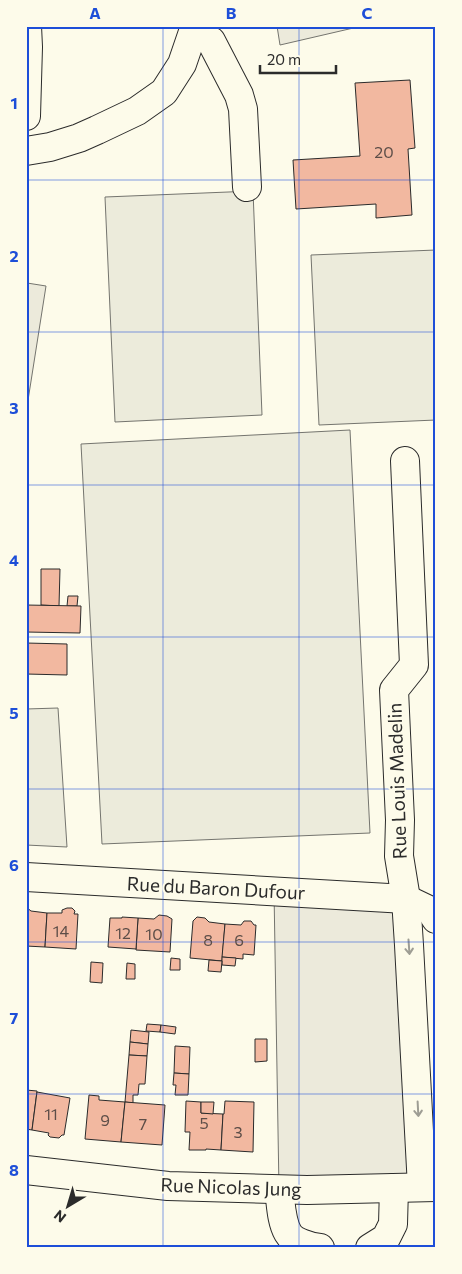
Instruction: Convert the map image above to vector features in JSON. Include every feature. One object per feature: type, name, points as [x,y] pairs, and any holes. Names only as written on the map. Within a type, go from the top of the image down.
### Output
[{"type":"street","points":[[26,116],[27,26]]},
{"type":"street","points":[[26,151],[50,147],[79,138],[136,111],[164,92],[203,34],[239,95],[243,110],[246,187]]},
{"type":"street","name":"Rue Louis Madelin","points":[[405,461],[414,665],[394,690],[400,820],[399,856],[406,899],[429,1187]]},
{"type":"street","name":"Rue du Baron Dufour","points":[[26,877],[406,899]]},
{"type":"street","points":[[406,899],[431,911],[436,919]]},
{"type":"street","name":"Rue Nicolas Jung","points":[[26,1170],[168,1186],[279,1190],[429,1187]]},
{"type":"street","points":[[370,1248],[386,1238],[393,1224],[394,1188]]},
{"type":"street","points":[[279,1190],[288,1235],[306,1246],[320,1248]]},
{"type":"shaded area","points":[[277,26],[362,26],[280,45]]},
{"type":"shaded area","points":[[253,191],[262,415],[115,422],[105,197]]},
{"type":"shaded area","points":[[436,250],[436,420],[319,425],[311,255]]},
{"type":"shaded area","points":[[27,283],[46,286],[26,413],[26,291]]},
{"type":"shaded area","points":[[350,430],[370,833],[102,844],[81,444]]},
{"type":"shaded area","points":[[58,708],[67,847],[26,845],[26,709]]},
{"type":"shaded area","points":[[274,891],[406,899],[422,1187],[279,1190]]},
{"type":"building","points":[[410,80],[415,148],[408,149],[412,215],[376,218],[376,204],[296,209],[293,160],[360,156],[355,83]]},
{"type":"building","points":[[41,569],[60,569],[59,606],[41,605]]},
{"type":"building","points":[[68,596],[78,596],[77,606],[67,606]]},
{"type":"building","points":[[26,605],[81,606],[80,633],[26,632]]},
{"type":"building","points":[[26,643],[67,644],[67,675],[26,674]]},
{"type":"building","points":[[26,907],[31,911],[47,913],[45,947],[26,946]]},
{"type":"building","points":[[72,908],[75,911],[74,914],[78,914],[76,949],[45,947],[47,913],[62,913],[62,910]]},
{"type":"building","points":[[159,915],[172,919],[170,952],[136,950],[138,918],[154,919]]},
{"type":"building","points":[[197,917],[205,918],[209,922],[225,924],[222,961],[190,958],[193,921]]},
{"type":"building","points":[[110,918],[138,918],[136,949],[108,947]]},
{"type":"building","points":[[244,921],[251,921],[256,925],[254,955],[243,954],[243,959],[222,957],[225,924],[241,925]]},
{"type":"building","points":[[222,957],[236,958],[235,966],[222,965]]},
{"type":"building","points":[[171,958],[180,959],[180,970],[170,970]]},
{"type":"building","points":[[209,960],[222,961],[221,972],[208,971]]},
{"type":"building","points":[[91,962],[103,963],[102,983],[90,982]]},
{"type":"building","points":[[127,963],[135,964],[135,979],[126,979]]},
{"type":"building","points":[[147,1024],[161,1025],[160,1032],[146,1031]]},
{"type":"building","points":[[161,1025],[176,1027],[175,1034],[160,1032]]},
{"type":"building","points":[[131,1030],[149,1032],[148,1044],[130,1042]]},
{"type":"building","points":[[255,1039],[267,1039],[267,1061],[255,1062]]},
{"type":"building","points":[[130,1042],[148,1044],[147,1056],[129,1055]]},
{"type":"building","points":[[175,1046],[190,1047],[189,1074],[174,1073]]},
{"type":"building","points":[[129,1055],[147,1056],[145,1084],[139,1084],[138,1095],[133,1095],[133,1103],[125,1102]]},
{"type":"building","points":[[174,1073],[189,1074],[188,1095],[175,1095],[176,1085],[173,1085]]},
{"type":"building","points":[[26,1090],[37,1091],[32,1130],[26,1129]]},
{"type":"building","points":[[37,1092],[70,1098],[64,1135],[59,1138],[50,1137],[49,1133],[32,1130]]},
{"type":"building","points":[[89,1095],[99,1096],[99,1100],[125,1102],[121,1142],[85,1139]]},
{"type":"building","points":[[186,1101],[201,1102],[201,1113],[223,1114],[221,1150],[189,1150],[190,1132],[185,1132]]},
{"type":"building","points":[[225,1101],[254,1102],[253,1152],[221,1150]]},
{"type":"building","points":[[125,1102],[165,1105],[162,1145],[121,1142]]},
{"type":"building","points":[[201,1102],[214,1102],[213,1114],[201,1113]]}]
